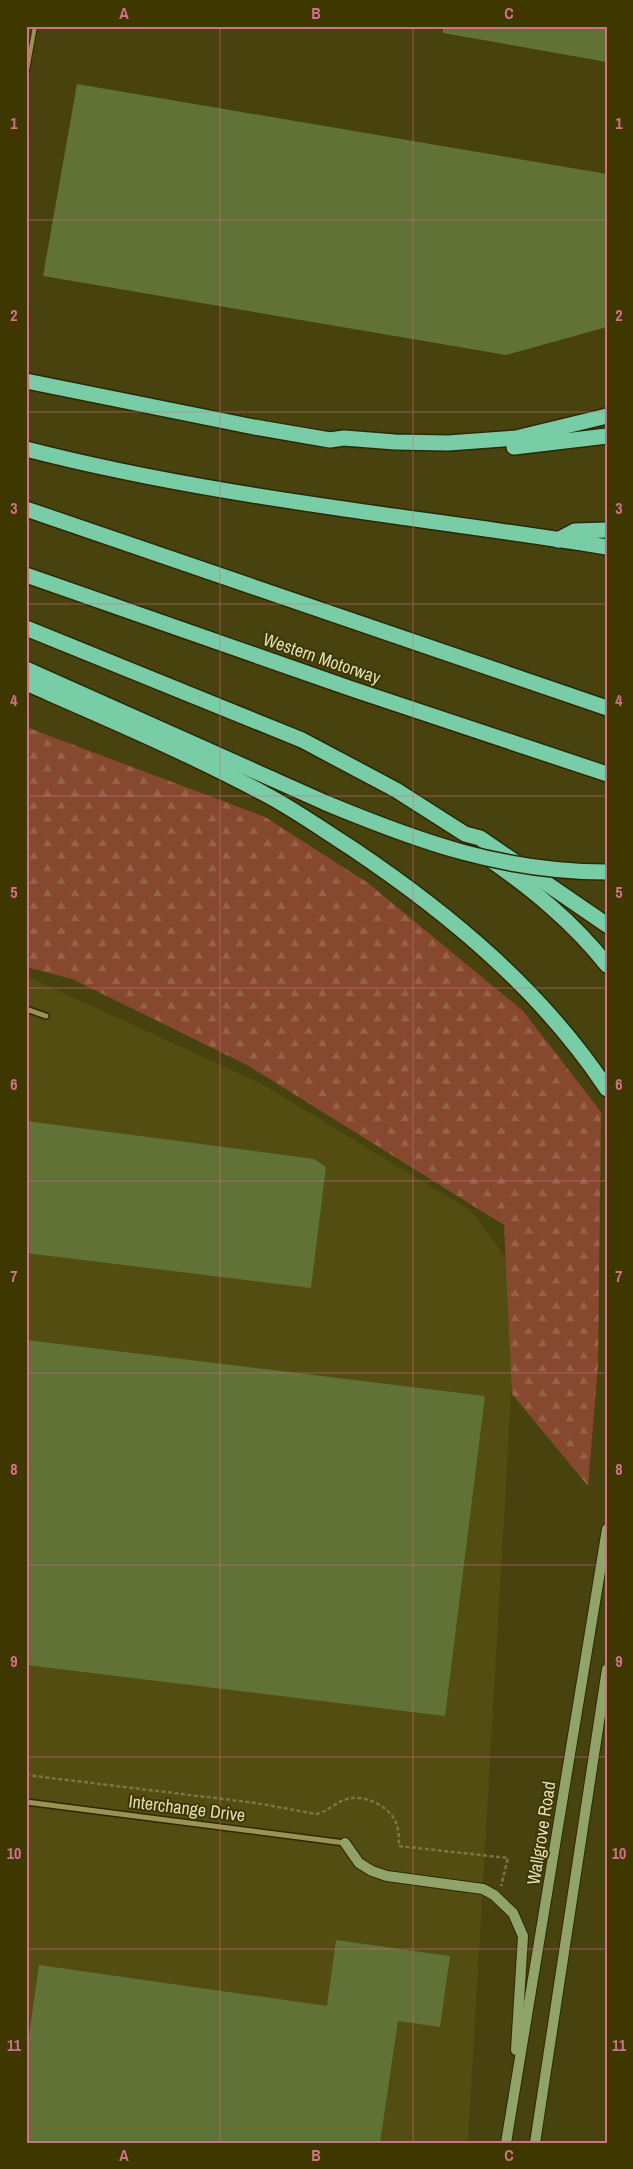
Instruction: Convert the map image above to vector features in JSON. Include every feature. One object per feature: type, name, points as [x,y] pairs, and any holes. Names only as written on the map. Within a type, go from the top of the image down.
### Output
[{"type":"highway","points":[[26,381],[254,427],[330,440],[344,438],[395,442],[448,443],[516,438],[607,416]]},
{"type":"highway","points":[[330,440],[341,446],[430,453],[490,450],[607,436]]},
{"type":"highway","points":[[26,449],[73,462],[256,495],[607,547]]},
{"type":"highway","points":[[26,509],[607,708]]},
{"type":"highway","points":[[558,540],[575,530],[607,530]]},
{"type":"highway","name":"Western Motorway","points":[[26,575],[352,689],[607,774]]},
{"type":"highway","points":[[26,628],[302,740],[396,790],[465,834],[480,838],[607,925]]},
{"type":"highway","points":[[26,669],[326,803],[411,838],[475,856],[534,867],[566,871],[607,872]]},
{"type":"highway","points":[[26,682],[224,773],[265,794],[386,871],[445,915],[501,963],[540,1002],[578,1047],[607,1089]]},
{"type":"highway","points":[[465,834],[471,845],[521,881],[573,926],[607,965]]},
{"type":"main road","name":"Wallgrove Road","points":[[506,2143],[607,1529]]},
{"type":"main road","points":[[535,2143],[607,1669]]},
{"type":"main road","points":[[345,1842],[359,1863],[372,1871],[387,1876],[483,1889],[494,1895],[513,1913],[524,1936],[512,2108]]},
{"type":"street","points":[[26,1009],[46,1016]]},
{"type":"street","name":"Interchange Drive","points":[[26,1802],[345,1842]]},
{"type":"lane","points":[[26,76],[35,26]]},
{"type":"path","points":[[26,1776],[256,1803],[316,1814],[329,1810],[347,1799],[360,1798],[376,1803],[390,1813],[396,1821],[399,1846],[508,1858],[502,1882]]},
{"type":"shaded area","points":[[26,976],[262,1084],[471,1211],[518,1274],[468,2143],[26,2143]]},
{"type":"green space","points":[[26,727],[265,817],[368,883],[523,1011],[601,1112],[598,1365],[588,1486],[512,1394],[504,1225],[247,1065],[72,979],[26,967]]},
{"type":"building","points":[[443,26],[607,26],[607,62],[443,33]]},
{"type":"building","points":[[77,84],[607,174],[607,327],[506,355],[43,276]]},
{"type":"building","points":[[26,1121],[314,1159],[326,1167],[311,1288],[26,1253]]},
{"type":"building","points":[[26,1340],[485,1396],[445,1716],[26,1665]]},
{"type":"building","points":[[336,1940],[450,1956],[440,2027],[398,2021],[380,2143],[26,2143],[26,2056],[39,1965],[327,2006]]}]
